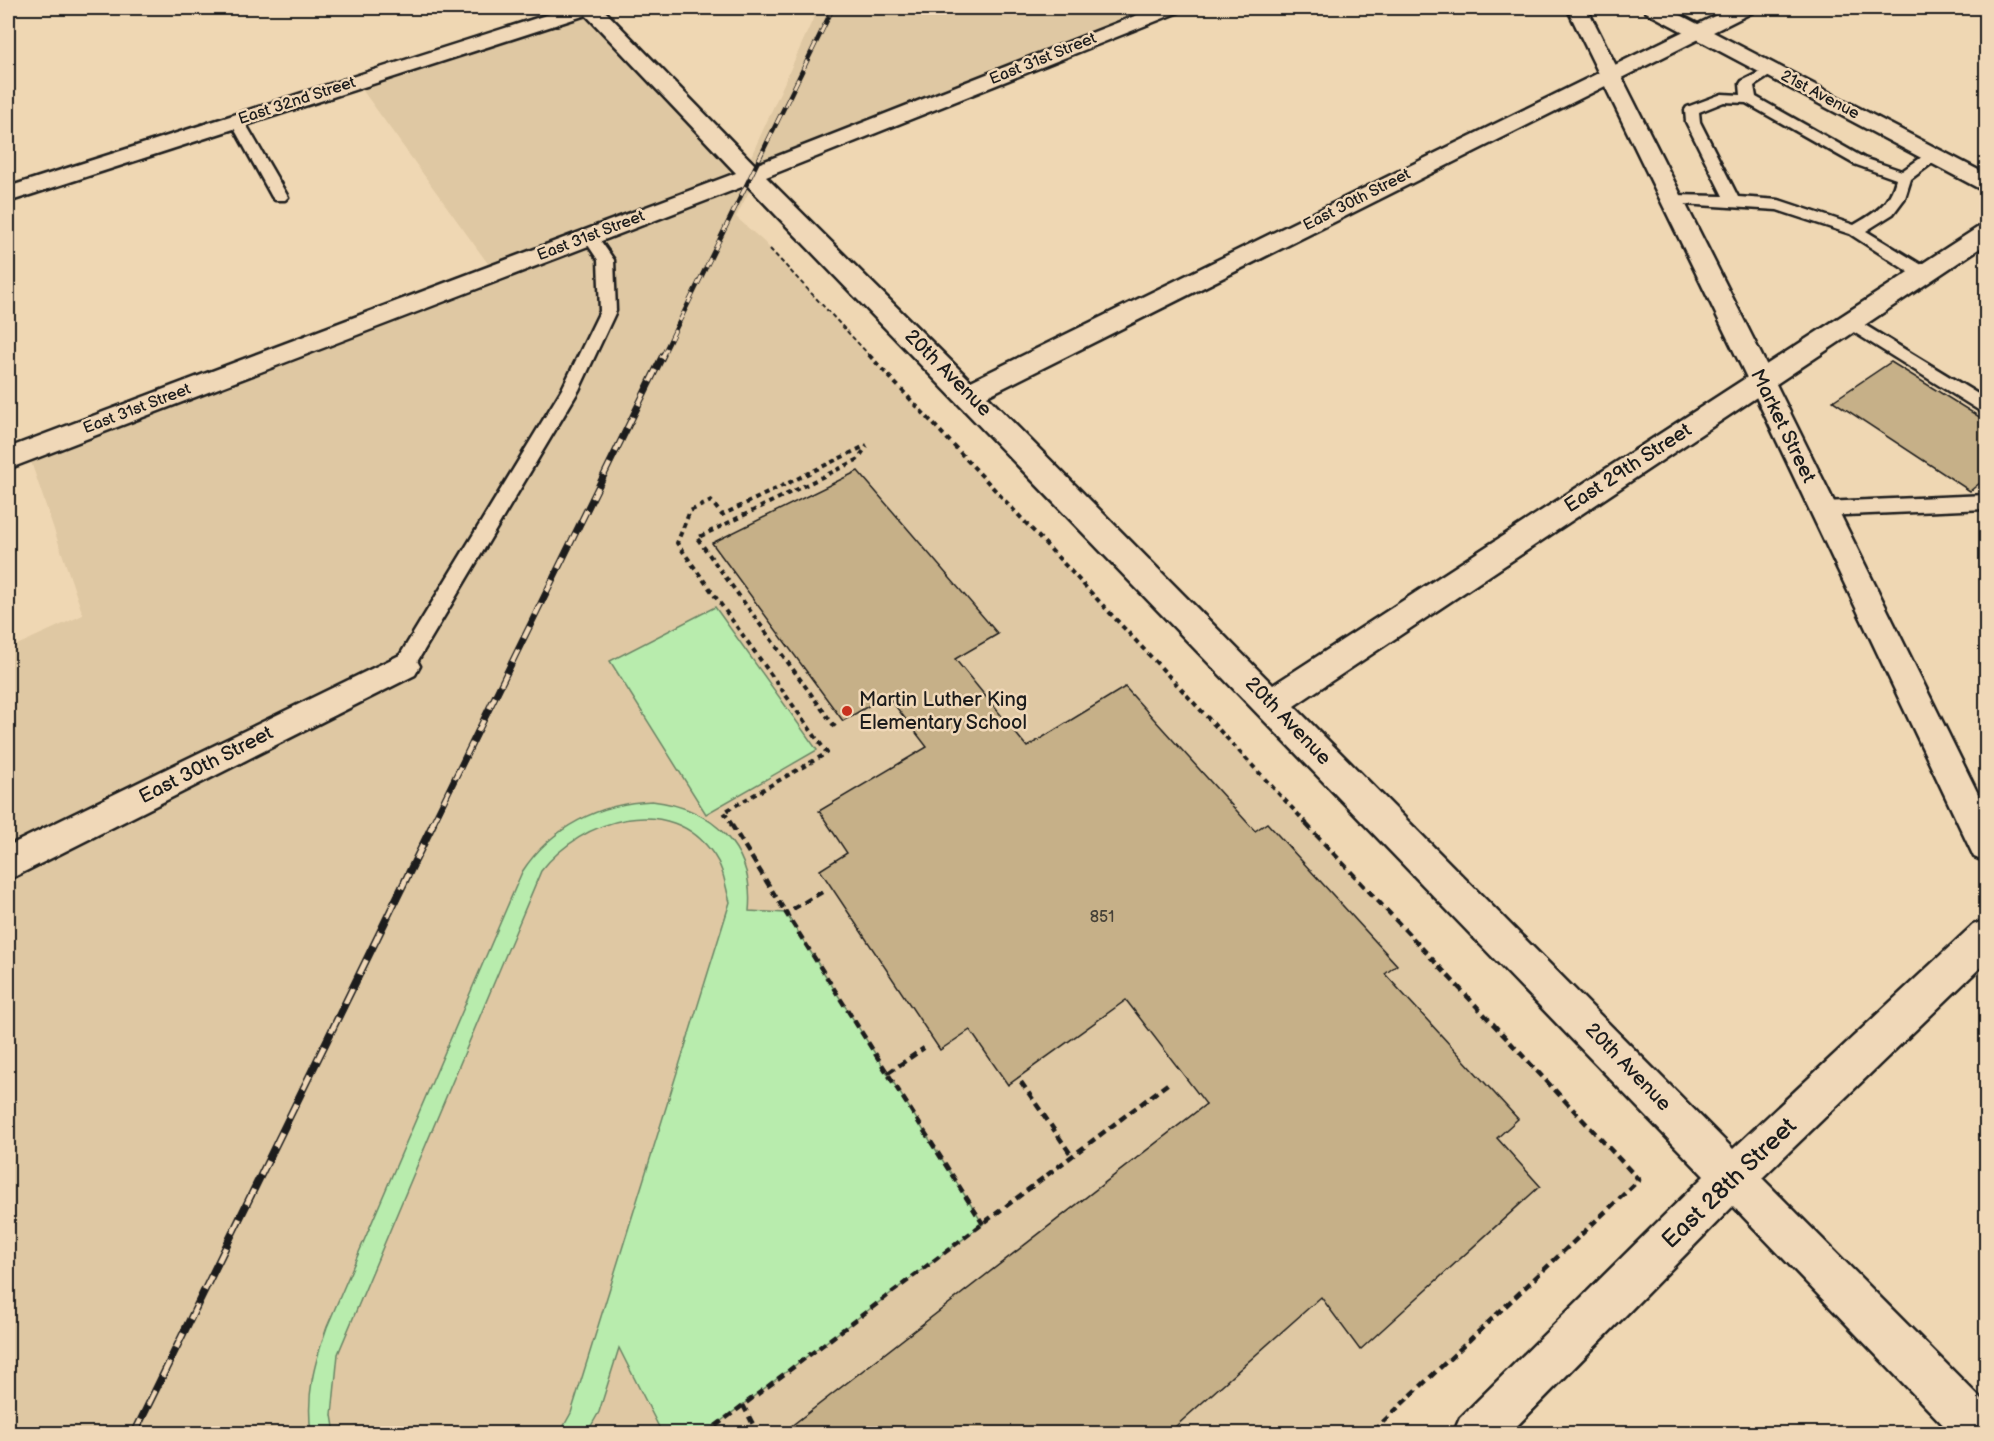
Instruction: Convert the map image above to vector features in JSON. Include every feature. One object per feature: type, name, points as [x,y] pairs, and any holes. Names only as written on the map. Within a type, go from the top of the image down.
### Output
[{"type":"street","name":"East 32nd Street","points":[[8,195],[589,8]]},
{"type":"street","name":"20th Avenue","points":[[589,8],[1984,1434]]},
{"type":"street","name":"East 31st Street","points":[[8,459],[751,175],[1172,8]]},
{"type":"street","name":"Market Street","points":[[1577,8],[1761,380],[1986,846]]},
{"type":"street","name":"21st Avenue","points":[[1653,8],[1986,183]]},
{"type":"street","name":"East 30th Street","points":[[968,394],[1746,8]]},
{"type":"street","name":"East 29th Street","points":[[1271,704],[1986,233]]},
{"type":"street","name":"East 30th Street","points":[[8,864],[404,666]]},
{"type":"street","name":"East 28th Street","points":[[1476,1434],[1734,1176],[1986,938]]},
{"type":"lane","points":[[1749,99],[1747,84],[1772,70]]},
{"type":"lane","points":[[1733,201],[1693,122],[1692,110],[1722,98],[1749,99],[1860,161],[1904,177]]},
{"type":"lane","points":[[237,121],[280,197]]},
{"type":"lane","points":[[1855,231],[1888,211],[1900,195],[1904,177],[1934,155]]},
{"type":"lane","points":[[1672,200],[1733,201],[1779,205],[1855,231],[1924,274]]},
{"type":"lane","points":[[404,666],[570,390],[608,311],[606,260],[590,236]]},
{"type":"lane","points":[[1850,322],[1986,406]]},
{"type":"lane","points":[[1823,508],[1986,502]]},
{"type":"path","points":[[764,242],[1639,1180],[1370,1434]]},
{"type":"path","points":[[835,727],[697,538],[857,460],[867,445],[723,515],[711,501],[690,511],[677,543],[826,753],[724,812],[983,1224]]},
{"type":"path","points":[[786,914],[822,892]]},
{"type":"path","points":[[888,1073],[924,1048]]},
{"type":"path","points":[[1021,1082],[1072,1156]]},
{"type":"path","points":[[705,1434],[1170,1082]]},
{"type":"path","points":[[743,1405],[758,1434]]},
{"type":"shaded area","name":"Martin Luther King Elementary School","points":[[567,8],[592,8],[749,161],[818,8],[1169,8],[759,172],[736,217],[764,242],[1639,1180],[1370,1433],[8,1433],[8,649],[83,615],[27,450],[489,265],[353,77]],"holes":[[[648,394],[291,1122],[290,1122]]]},
{"type":"green space","points":[[715,607],[817,750],[706,814],[610,661]]},
{"type":"green space","points":[[652,801],[674,805],[711,822],[737,850],[745,868],[749,888],[749,911],[786,913],[983,1224],[705,1433],[662,1433],[619,1348],[599,1412],[587,1433],[560,1433],[571,1413],[730,902],[717,860],[696,835],[674,823],[651,818],[626,820],[602,826],[579,838],[558,853],[541,871],[338,1354],[332,1415],[335,1433],[311,1433],[310,1392],[318,1354],[327,1327],[522,872],[547,842],[578,820],[614,807]]},
{"type":"building","points":[[1891,362],[1986,421],[1986,478],[1970,491],[1833,401]]},
{"type":"building","name":"Martin Luther King Elementary School","points":[[858,471],[998,634],[955,659],[1027,747],[1125,687],[1255,831],[1267,823],[1397,965],[1385,974],[1518,1119],[1497,1138],[1540,1186],[1360,1350],[1321,1297],[1167,1434],[781,1434],[1206,1104],[1126,1000],[1008,1085],[970,1030],[940,1050],[820,870],[847,853],[819,811],[927,747],[887,695],[843,721],[712,543]]},
{"type":"railway","points":[[662,357],[833,8]]},
{"type":"railway","points":[[432,825],[663,355]]},
{"type":"railway","points":[[134,1434],[433,824]]},
{"type":"place","name":"Martin Luther King Elementary School","points":[[847,711]]}]
